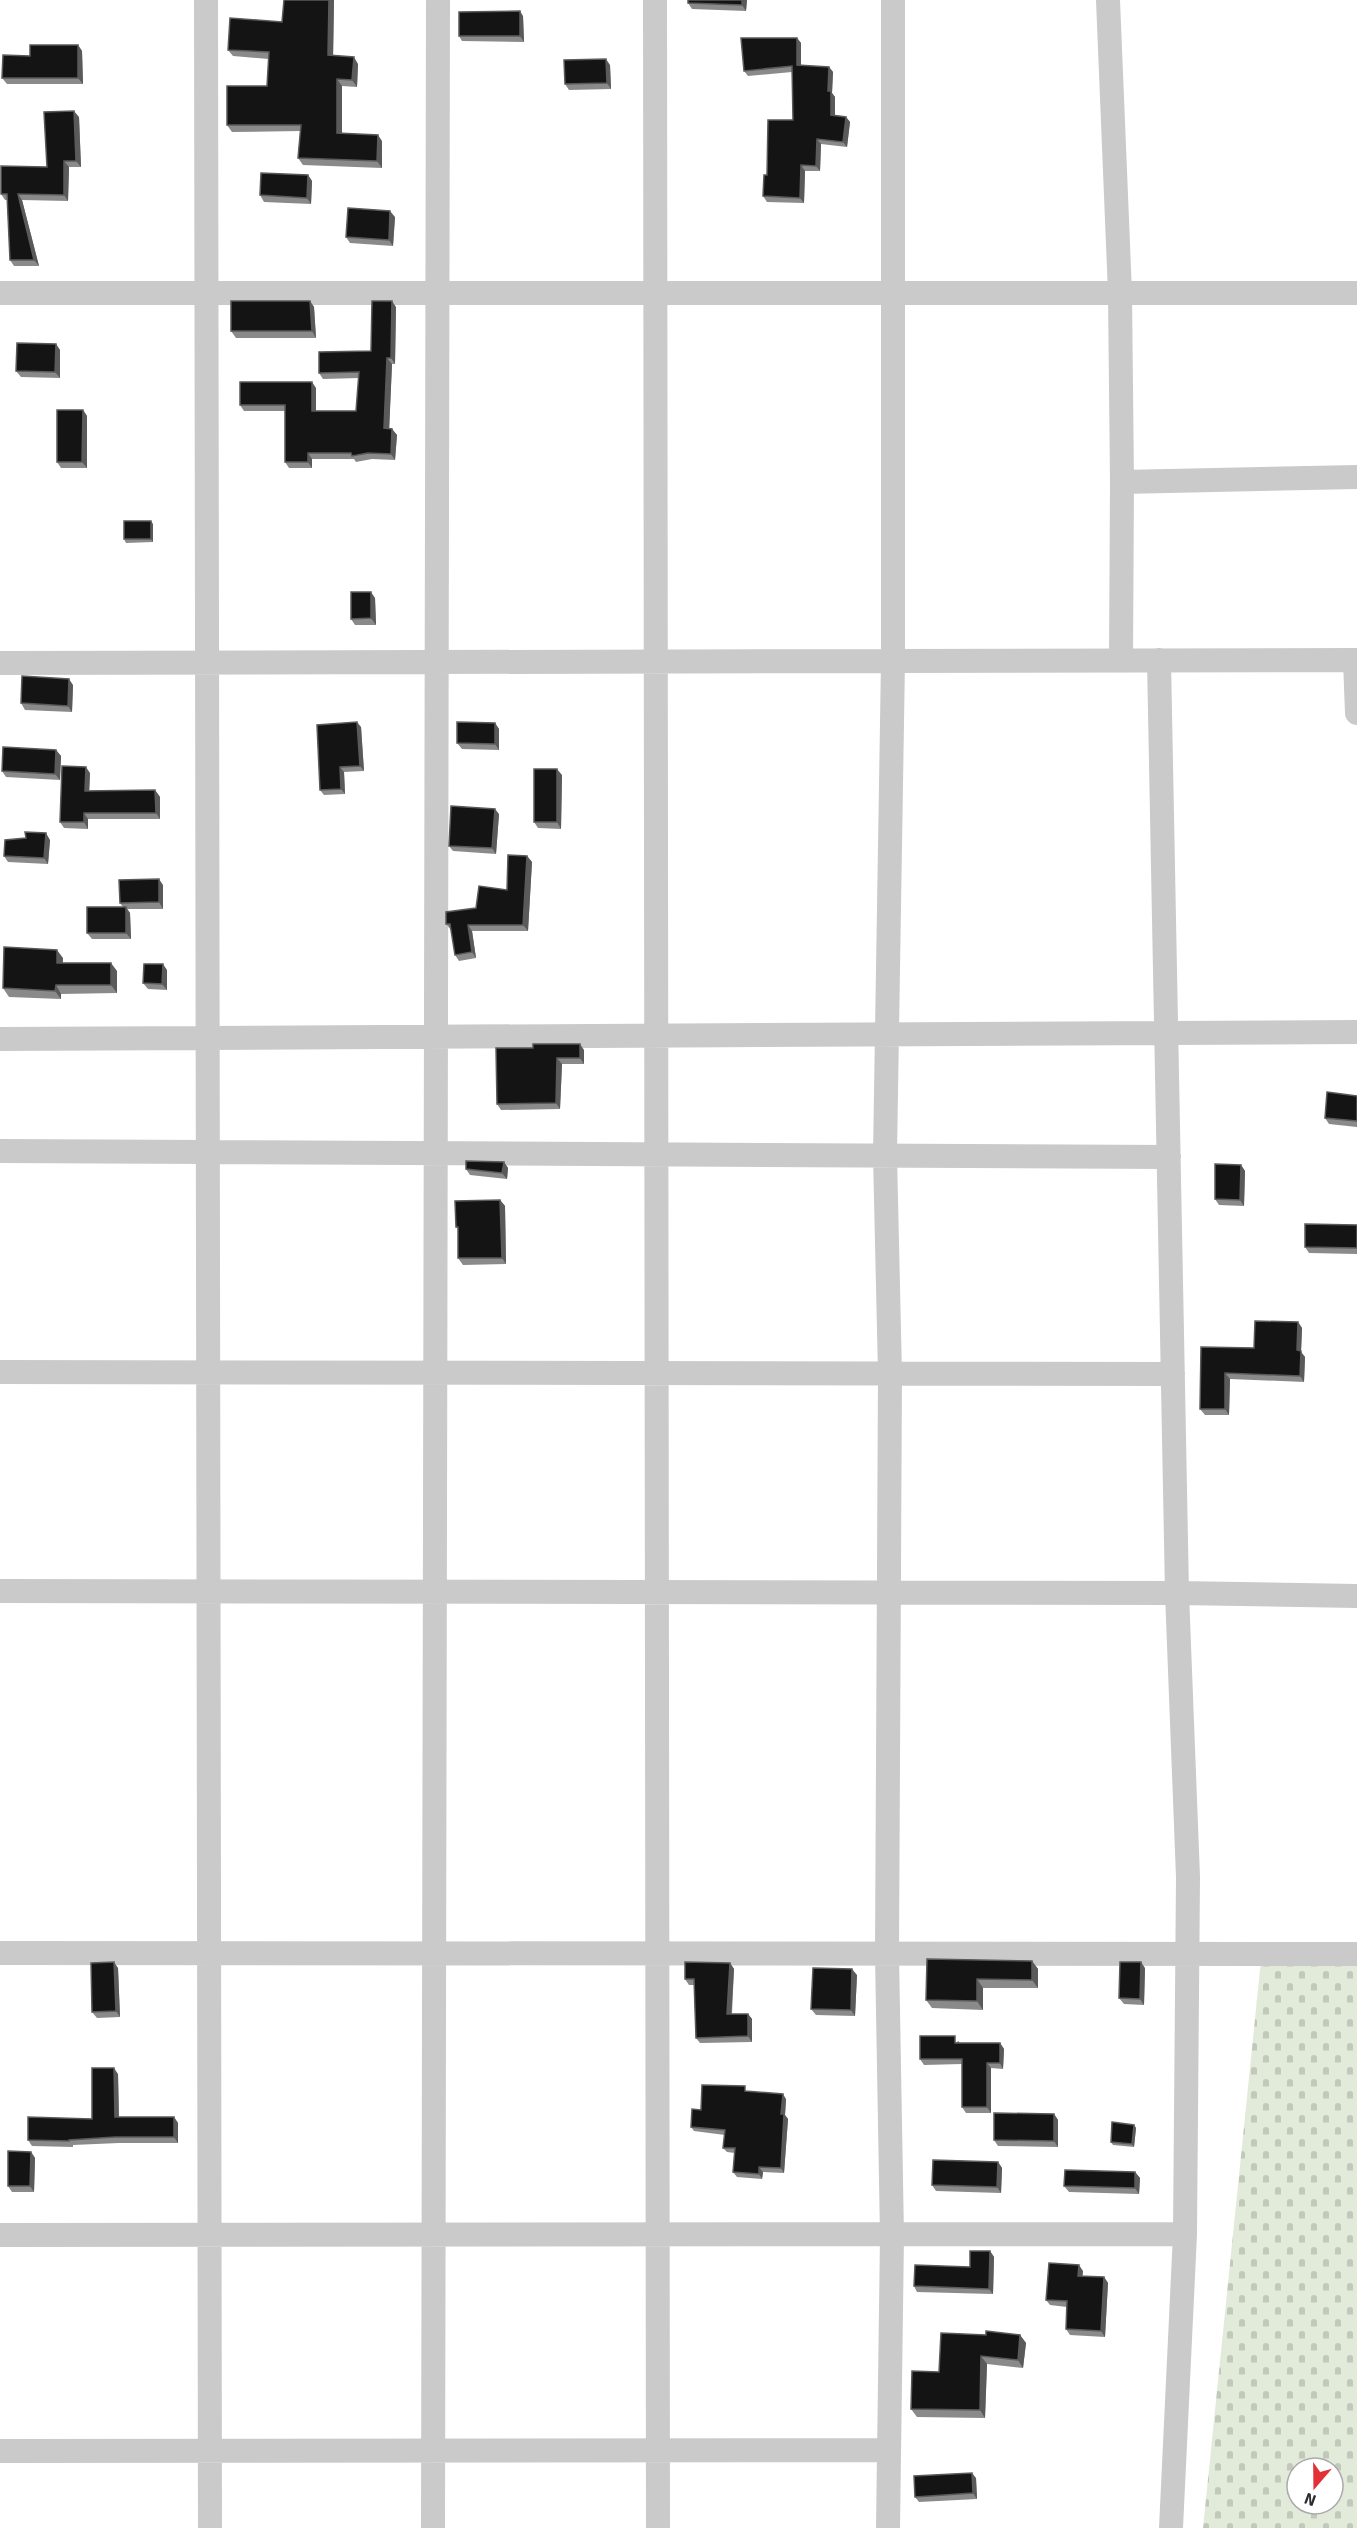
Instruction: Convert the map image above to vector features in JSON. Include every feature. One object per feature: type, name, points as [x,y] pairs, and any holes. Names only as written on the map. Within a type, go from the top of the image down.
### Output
[{"type":"street","points":[[206,0],[210,2528]]},
{"type":"street","points":[[433,2528],[438,0]]},
{"type":"street","points":[[655,0],[658,2528]]},
{"type":"street","points":[[888,2528],[892,2236],[887,1954],[890,1374],[885,1155],[893,661],[893,0]]},
{"type":"street","points":[[1108,0],[1120,293],[1121,660]]},
{"type":"street","points":[[0,293],[1357,293]]},
{"type":"street","points":[[1122,482],[1357,477]]},
{"type":"street","points":[[1159,660],[1177,1593],[1188,1877],[1185,2234],[1171,2528]]},
{"type":"street","points":[[0,663],[1356,660],[1357,713]]},
{"type":"street","points":[[0,1039],[1357,1032]]},
{"type":"street","points":[[0,1151],[1169,1157]]},
{"type":"street","points":[[0,1372],[1173,1374]]},
{"type":"street","points":[[0,1590],[1177,1593],[1357,1596]]},
{"type":"street","points":[[0,1953],[1357,1954]]},
{"type":"street","points":[[0,2235],[1185,2234]]},
{"type":"street","points":[[0,2451],[889,2450]]},
{"type":"green space","points":[[1261,1960],[1357,1960],[1357,2528],[1203,2528]]},
{"type":"building","points":[[284,0],[329,0],[328,55],[354,57],[352,80],[337,79],[337,133],[378,135],[377,161],[298,158],[301,125],[227,125],[227,86],[267,86],[269,52],[228,50],[230,18],[282,22]]},
{"type":"building","points":[[688,0],[742,0],[742,5],[688,3]]},
{"type":"building","points":[[520,11],[520,36],[459,36],[459,12]]},
{"type":"building","points":[[741,38],[797,38],[797,65],[829,67],[828,91],[831,91],[831,115],[846,117],[843,142],[817,139],[816,166],[801,165],[800,198],[763,196],[764,175],[767,175],[768,120],[793,120],[792,66],[744,71]]},
{"type":"building","points":[[30,45],[78,45],[78,78],[2,78],[3,55],[30,56]]},
{"type":"building","points":[[606,59],[607,83],[565,84],[564,60]]},
{"type":"building","points":[[74,111],[76,161],[64,161],[64,195],[18,194],[34,260],[10,260],[7,194],[1,194],[1,166],[47,167],[44,112]]},
{"type":"building","points":[[261,173],[308,175],[307,198],[260,195]]},
{"type":"building","points":[[348,208],[390,211],[389,240],[346,237]]},
{"type":"building","points":[[231,301],[310,301],[312,331],[231,331]]},
{"type":"building","points":[[372,301],[392,301],[391,358],[387,358],[384,428],[392,429],[391,454],[368,453],[352,456],[351,453],[308,453],[308,462],[285,462],[285,405],[240,405],[240,382],[312,382],[312,411],[356,411],[359,372],[319,373],[319,352],[371,351]]},
{"type":"building","points":[[17,343],[56,344],[55,372],[16,371]]},
{"type":"building","points":[[57,410],[83,410],[82,462],[57,462]]},
{"type":"building","points":[[124,521],[151,521],[151,539],[124,539]]},
{"type":"building","points":[[351,592],[371,592],[371,618],[351,619]]},
{"type":"building","points":[[22,676],[69,679],[68,706],[21,703]]},
{"type":"building","points":[[357,722],[360,766],[340,767],[341,789],[320,790],[317,725]]},
{"type":"building","points":[[457,722],[495,723],[495,744],[457,743]]},
{"type":"building","points":[[3,747],[56,750],[55,774],[2,771]]},
{"type":"building","points":[[62,766],[86,767],[85,791],[155,790],[156,813],[84,813],[84,822],[60,822]]},
{"type":"building","points":[[534,769],[557,769],[557,822],[534,822]]},
{"type":"building","points":[[451,806],[495,809],[492,848],[449,846]]},
{"type":"building","points":[[25,832],[46,833],[44,858],[4,856],[5,840],[26,838]]},
{"type":"building","points":[[508,855],[527,856],[523,925],[468,925],[472,952],[455,955],[450,924],[446,924],[446,912],[476,908],[479,886],[507,890]]},
{"type":"building","points":[[159,879],[159,902],[120,903],[119,880]]},
{"type":"building","points":[[87,907],[126,907],[126,933],[87,933]]},
{"type":"building","points":[[4,947],[57,950],[57,963],[111,963],[111,985],[56,985],[55,991],[3,988]]},
{"type":"building","points":[[144,964],[163,964],[162,984],[143,983]]},
{"type":"building","points":[[533,1044],[580,1044],[580,1058],[557,1058],[556,1103],[497,1104],[496,1048],[533,1048]]},
{"type":"building","points":[[1327,1092],[1357,1096],[1357,1121],[1325,1118]]},
{"type":"building","points":[[466,1161],[504,1162],[502,1173],[466,1169]]},
{"type":"building","points":[[1215,1164],[1241,1165],[1240,1200],[1215,1199]]},
{"type":"building","points":[[500,1200],[502,1258],[458,1258],[455,1201]]},
{"type":"building","points":[[1305,1224],[1357,1225],[1357,1248],[1305,1247]]},
{"type":"building","points":[[1255,1321],[1298,1322],[1297,1350],[1301,1351],[1300,1376],[1225,1373],[1225,1409],[1200,1409],[1201,1347],[1254,1348]]},
{"type":"building","points":[[927,1959],[1032,1961],[1032,1980],[977,1979],[977,2001],[926,2000]]},
{"type":"building","points":[[114,1962],[116,2011],[92,2012],[91,1963]]},
{"type":"building","points":[[685,1962],[730,1963],[727,2014],[748,2014],[748,2036],[696,2038],[694,1979],[685,1979]]},
{"type":"building","points":[[1120,1962],[1141,1962],[1140,1999],[1119,1998]]},
{"type":"building","points":[[813,1968],[852,1969],[851,2010],[811,2009]]},
{"type":"building","points":[[920,2036],[955,2036],[955,2043],[1000,2043],[1000,2063],[987,2063],[987,2107],[962,2107],[962,2059],[920,2059]]},
{"type":"building","points":[[92,2068],[114,2068],[115,2117],[174,2117],[174,2137],[115,2137],[69,2141],[28,2140],[28,2117],[92,2119]]},
{"type":"building","points":[[702,2085],[745,2086],[745,2091],[783,2094],[781,2168],[759,2167],[759,2174],[733,2172],[735,2148],[723,2148],[725,2130],[691,2127],[692,2109],[701,2110]]},
{"type":"building","points":[[994,2113],[1054,2114],[1054,2141],[994,2140]]},
{"type":"building","points":[[1112,2122],[1134,2125],[1132,2144],[1111,2142]]},
{"type":"building","points":[[8,2151],[31,2152],[30,2186],[8,2186]]},
{"type":"building","points":[[933,2160],[998,2162],[997,2187],[932,2185]]},
{"type":"building","points":[[1065,2170],[1135,2172],[1135,2188],[1064,2186]]},
{"type":"building","points":[[970,2251],[990,2251],[989,2289],[914,2286],[915,2265],[970,2267]]},
{"type":"building","points":[[1049,2263],[1079,2265],[1078,2276],[1104,2277],[1101,2331],[1066,2329],[1067,2301],[1046,2300]]},
{"type":"building","points":[[986,2331],[1020,2335],[1018,2360],[981,2356],[980,2410],[911,2409],[912,2371],[939,2372],[941,2333],[986,2335]]},
{"type":"building","points":[[972,2473],[973,2493],[915,2497],[914,2476]]}]
